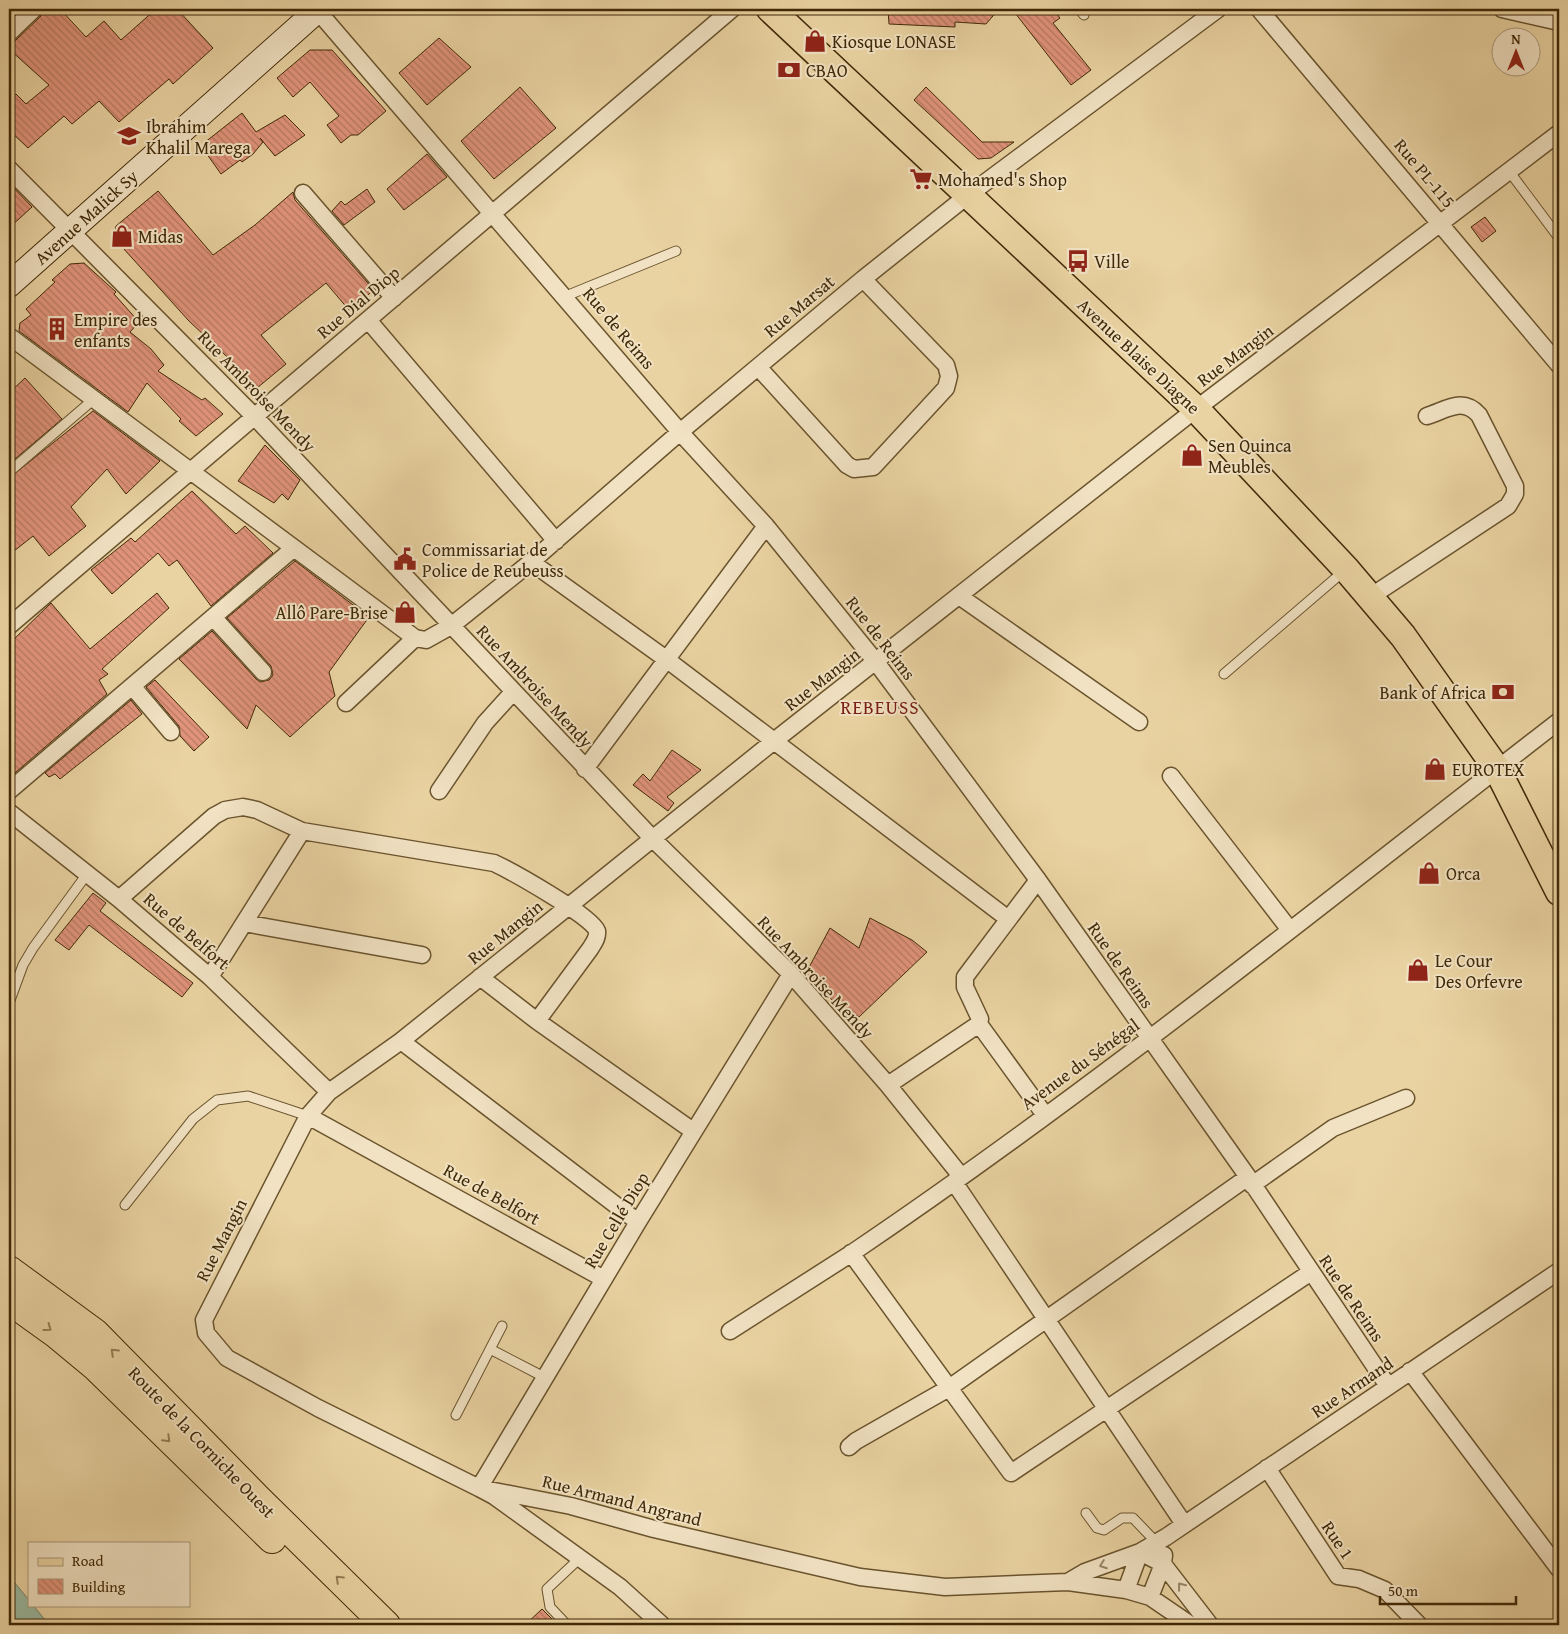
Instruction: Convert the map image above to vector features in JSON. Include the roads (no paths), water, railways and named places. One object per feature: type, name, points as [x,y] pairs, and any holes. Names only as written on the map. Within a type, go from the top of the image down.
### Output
[{"type":"highway","name":"Route de la Corniche Ouest","points":[[9,1270],[95,1333],[146,1383],[232,1474],[386,1625]]},
{"type":"highway","name":"Route de la Corniche Ouest","points":[[9,1300],[55,1333],[96,1368],[181,1453],[362,1625]]},
{"type":"main road","name":"Avenue Malick Sy","points":[[9,285],[317,9]]},
{"type":"main road","name":"Avenue Blaise Diagne","points":[[770,9],[1196,409],[1346,569],[1403,636],[1497,769],[1559,892]]},
{"type":"street","points":[[9,32],[34,9]]},
{"type":"street","name":"Rue de Reims","points":[[317,9],[566,296],[680,432],[766,526],[876,662],[1038,880],[1250,1181],[1388,1386]]},
{"type":"street","name":"Rue Dial Diop","points":[[9,626],[732,9]]},
{"type":"street","name":"Rue Marsat","points":[[415,638],[426,640],[451,626],[556,541],[680,432],[863,279],[968,196],[1218,9]]},
{"type":"street","name":"Rue PL-115","points":[[1259,9],[1559,365]]},
{"type":"street","points":[[1502,9],[1559,22]]},
{"type":"street","name":"Rue Mangin","points":[[206,1333],[204,1320],[210,1305],[308,1116],[329,1092],[401,1041],[774,741],[1196,409],[1442,224],[1559,133]]},
{"type":"street","name":"Rue Ambroise Mendy","points":[[9,169],[72,230],[253,416],[585,769],[653,839],[791,974],[888,1085],[957,1179],[1047,1319],[1184,1524]]},
{"type":"street","points":[[303,193],[394,298]]},
{"type":"street","points":[[758,367],[848,466],[854,468],[873,467],[946,388],[949,376],[946,365],[863,279]]},
{"type":"street","points":[[368,320],[556,541]]},
{"type":"street","points":[[9,336],[415,638],[346,703]]},
{"type":"street","points":[[1370,598],[1508,506],[1515,494],[1515,486],[1479,415],[1472,406],[1466,404],[1427,416]]},
{"type":"street","points":[[585,769],[766,526]]},
{"type":"street","points":[[9,791],[294,548]]},
{"type":"street","points":[[531,562],[666,659],[1007,918]]},
{"type":"street","points":[[959,596],[1139,722]]},
{"type":"street","points":[[213,617],[263,672]]},
{"type":"street","points":[[132,686],[171,732]]},
{"type":"street","points":[[439,791],[485,723],[513,692]]},
{"type":"street","name":"Avenue du Sénégal","points":[[730,1331],[851,1253],[957,1179],[1149,1039],[1559,721]]},
{"type":"street","points":[[1171,776],[1290,930]]},
{"type":"street","points":[[119,900],[214,816],[225,810],[243,807],[257,810],[302,831],[494,863],[523,877],[567,906],[592,924],[597,931],[597,938],[536,1021]]},
{"type":"street","name":"Rue de Belfort","points":[[9,812],[119,900],[210,977],[329,1092]]},
{"type":"street","points":[[210,977],[302,831]]},
{"type":"street","points":[[1038,880],[1007,918],[965,977],[965,986],[980,1019],[980,1024],[1045,1115]]},
{"type":"street","points":[[244,923],[422,955]]},
{"type":"street","name":"Rue Cellé Diop","points":[[479,1488],[693,1131],[791,974]]},
{"type":"street","points":[[480,978],[536,1021],[693,1131]]},
{"type":"street","points":[[888,1085],[980,1024]]},
{"type":"street","points":[[401,1041],[638,1222]]},
{"type":"street","points":[[849,1447],[856,1441],[949,1388],[1250,1181],[1333,1128],[1406,1098]]},
{"type":"street","name":"Rue de Belfort","points":[[308,1116],[604,1279]]},
{"type":"street","points":[[851,1253],[1011,1473],[1311,1272]]},
{"type":"street","name":"Rue Armand","points":[[1140,1552],[1559,1271]]},
{"type":"street","name":"Rue Armand Angrand","points":[[206,1333],[227,1358],[327,1412],[479,1488],[571,1506],[654,1529],[860,1577],[945,1586],[1068,1582],[1126,1590],[1150,1597],[1191,1625]]},
{"type":"street","points":[[1410,1371],[1559,1569]]},
{"type":"street","name":"Rue 1","points":[[1267,1468],[1338,1576],[1359,1579],[1385,1590],[1419,1625]]},
{"type":"street","points":[[479,1488],[494,1496],[620,1587],[662,1625]]},
{"type":"street","points":[[1150,1597],[1163,1564],[1161,1539]]},
{"type":"street","points":[[1126,1590],[1140,1552],[1163,1564],[1210,1625]]},
{"type":"street","name":"Rue Armand Angrand","points":[[1068,1582],[1085,1572],[1140,1552]]},
{"type":"lane","points":[[1509,171],[1559,238]]},
{"type":"lane","points":[[566,296],[676,251]]},
{"type":"lane","points":[[9,472],[94,399]]},
{"type":"lane","points":[[1224,674],[1346,569]]},
{"type":"lane","points":[[9,1003],[23,965],[33,948],[87,874]]},
{"type":"lane","points":[[125,1205],[193,1119],[217,1100],[248,1096],[308,1116]]},
{"type":"lane","points":[[456,1415],[502,1326]]},
{"type":"lane","points":[[490,1349],[544,1377]]},
{"type":"lane","points":[[1086,1513],[1096,1528],[1104,1530],[1122,1518],[1133,1518],[1161,1539]]},
{"type":"lane","points":[[567,1625],[550,1607],[547,1589],[580,1558]]},
{"type":"place","name":"Kiosque LONASE","points":[[815,41]]},
{"type":"place","name":"CBAO","points":[[789,70]]},
{"type":"place","name":"Ibrahim Khalil Marega","points":[[129,136]]},
{"type":"place","name":"Mohamed's Shop","points":[[921,179]]},
{"type":"place","name":"Midas","points":[[122,236]]},
{"type":"place","name":"Ville","points":[[1078,261]]},
{"type":"place","name":"Empire des enfants","points":[[57,329]]},
{"type":"place","name":"Sen Quinca Meubles","points":[[1192,455]]},
{"type":"place","name":"Commissariat de Police de Reubeuss","points":[[405,559]]},
{"type":"place","name":"Allô Pare-Brise","points":[[405,612]]},
{"type":"place","name":"Bank of Africa","points":[[1503,692]]},
{"type":"place","name":"EUROTEX","points":[[1435,769]]},
{"type":"place","name":"Orca","points":[[1429,873]]},
{"type":"place","name":"Le Cour Des Orfevre","points":[[1418,970]]},
{"type":"district","name":"REBEUSS","points":[[880,707]]}]
